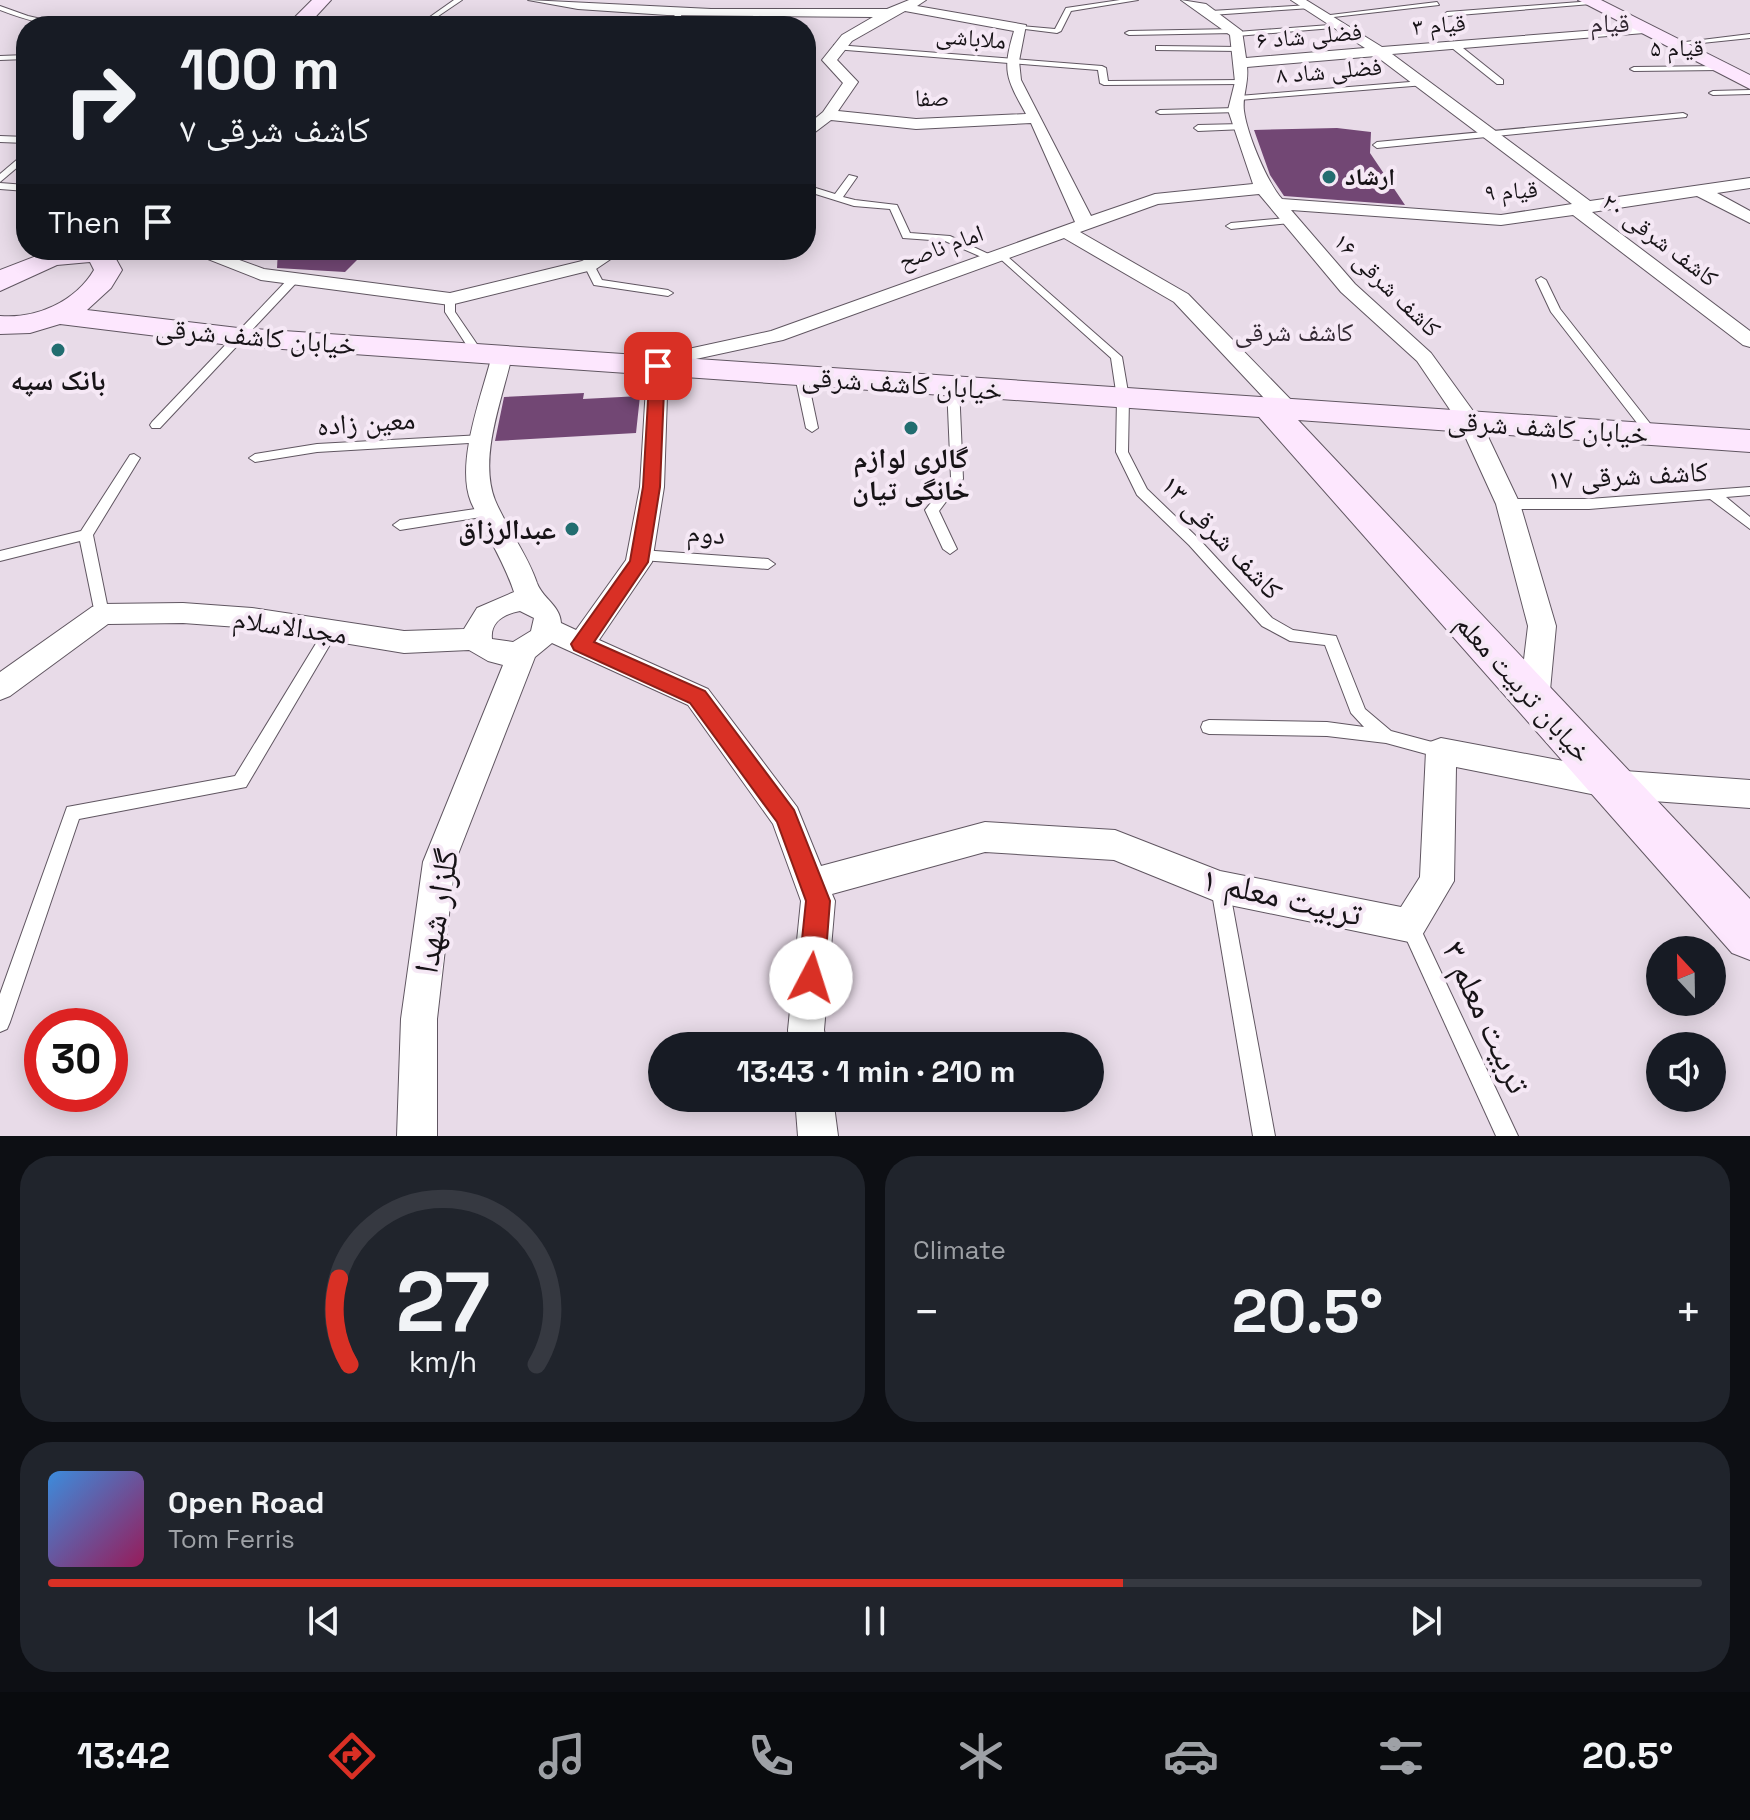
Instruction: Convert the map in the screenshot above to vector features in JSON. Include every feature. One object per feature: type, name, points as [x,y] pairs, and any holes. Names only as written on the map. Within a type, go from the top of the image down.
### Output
[{"type":"main road","points":[[306,16],[322,0]]},
{"type":"main road","points":[[1589,1],[1750,83]]},
{"type":"main road","points":[[6,275],[44,260]]},
{"type":"main road","points":[[0,344],[98,288],[108,270],[104,260]]},
{"type":"main road","name":"خیابان کاشف شرقی","points":[[0,325],[43,319],[238,337],[1123,398],[1292,417],[1470,422],[1750,441]]},
{"type":"main road","name":"خیابان تربیت معلم","points":[[1292,417],[1534,701],[1750,935]]},
{"type":"street","points":[[534,0],[726,16]]},
{"type":"street","points":[[816,125],[828,115],[851,82],[829,60],[837,47],[896,10],[920,0]]},
{"type":"street","points":[[1187,0],[1211,13],[1238,44],[1242,82],[1238,104]]},
{"type":"street","name":"کاشف شرقی ۲۰","points":[[1303,3],[1343,26],[1493,136],[1750,341]]},
{"type":"street","points":[[802,16],[896,10],[1021,28],[1012,61],[1014,80],[1036,118],[1085,223]]},
{"type":"street","name":"قیام ۳","points":[[1380,52],[1644,29]]},
{"type":"street","name":"فضلی شاد ۶","points":[[1238,44],[1380,52]]},
{"type":"street","name":"کاشف شرقی ۱۶","points":[[1238,104],[1242,127],[1269,196],[1287,221],[1348,288],[1424,357],[1470,422],[1508,504],[1542,626],[1534,701]]},
{"type":"street","name":"صفا","points":[[828,115],[916,124],[1036,118]]},
{"type":"street","name":"قیام ۹","points":[[1269,196],[1501,220],[1750,183]]},
{"type":"street","points":[[1701,191],[1750,218]]},
{"type":"street","name":"امام ناصح","points":[[649,365],[776,336],[1155,199],[1269,196]]},
{"type":"street","points":[[1063,230],[1181,298],[1292,417]]},
{"type":"street","points":[[222,260],[261,274],[450,299],[589,265],[598,260]]},
{"type":"street","points":[[490,354],[477,461],[482,499],[516,559],[531,602]]},
{"type":"street","points":[[581,644],[641,555],[652,487],[649,365]]},
{"type":"street","points":[[531,602],[546,612],[548,629],[534,645],[523,651],[499,655],[488,651],[477,639],[477,631],[487,614],[508,603],[531,602]]},
{"type":"street","name":"مجدالاسلام","points":[[102,614],[183,613],[404,642],[477,639]]},
{"type":"street","points":[[0,688],[102,614]]},
{"type":"street","points":[[548,629],[698,697],[786,817],[818,901],[806,1032]]},
{"type":"street","name":"گلزار شهدا","points":[[417,1136],[419,1019],[439,862],[523,651]]},
{"type":"street","points":[[1409,925],[1437,881],[1441,751],[1611,784],[1750,794]]},
{"type":"street","name":"تربیت معلم ۱","points":[[812,884],[985,837],[1115,845],[1220,887],[1409,925]]},
{"type":"street","points":[[815,1112],[818,1136]]},
{"type":"lane","points":[[435,16],[459,0]]},
{"type":"lane","points":[[1021,28],[1057,31],[1068,9],[1135,0]]},
{"type":"lane","points":[[1447,14],[1589,1]]},
{"type":"lane","points":[[1211,13],[1303,3]]},
{"type":"lane","points":[[1325,16],[1437,4]]},
{"type":"lane","points":[[0,8],[21,16]]},
{"type":"lane","points":[[678,16],[679,11]]},
{"type":"lane","points":[[1159,48],[1238,44],[1343,26]]},
{"type":"lane","points":[[1129,33],[1238,44]]},
{"type":"lane","points":[[1673,44],[1750,36]]},
{"type":"lane","points":[[1455,46],[1500,82]]},
{"type":"lane","name":"ملاباشی","points":[[837,47],[1102,68],[1104,83],[1127,86],[1242,82]]},
{"type":"lane","name":"قیام ۵","points":[[1634,69],[1720,68]]},
{"type":"lane","name":"فضلی شاد ۸","points":[[1160,112],[1422,83]]},
{"type":"lane","points":[[1713,93],[1750,92]]},
{"type":"lane","points":[[1377,145],[1683,115]]},
{"type":"lane","points":[[1198,128],[1242,127]]},
{"type":"lane","points":[[0,179],[16,164]]},
{"type":"lane","points":[[838,197],[852,177]]},
{"type":"lane","points":[[816,191],[894,207],[906,236],[947,238],[995,255],[1116,357],[1123,398]]},
{"type":"lane","points":[[1231,226],[1287,221]]},
{"type":"lane","points":[[589,265],[598,283],[668,293]]},
{"type":"lane","points":[[156,425],[294,279]]},
{"type":"lane","points":[[1541,280],[1555,310],[1652,434]]},
{"type":"lane","points":[[450,299],[450,312],[490,354]]},
{"type":"lane","points":[[801,376],[812,428]]},
{"type":"lane","points":[[950,549],[932,510],[957,479],[953,386]]},
{"type":"lane","name":"کاشف شرقی ۱۳","points":[[1123,398],[1122,452],[1142,492],[1194,542],[1267,622],[1290,635],[1331,640],[1359,713],[1386,736],[1441,751]]},
{"type":"lane","name":"معین زاده","points":[[255,458],[317,448],[482,439]]},
{"type":"lane","points":[[102,614],[86,535],[134,458]]},
{"type":"lane","name":"کاشف شرقی ۱۷","points":[[1508,504],[1589,504],[1750,491]]},
{"type":"lane","points":[[1714,495],[1750,524]]},
{"type":"lane","points":[[400,525],[489,512]]},
{"type":"lane","points":[[0,556],[86,535]]},
{"type":"lane","name":"دوم","points":[[641,555],[768,564]]},
{"type":"lane","points":[[0,1022],[73,812],[240,782],[331,631]]},
{"type":"lane","points":[[1209,727],[1327,729],[1386,736]]},
{"type":"lane","points":[[1220,887],[1264,1136]]},
{"type":"lane","name":"تربیت معلم ۳","points":[[1409,925],[1507,1136]]},
{"type":"building","name":"ارشاد","points":[[1337,128],[1371,132],[1370,153],[1405,205],[1284,196],[1270,175],[1254,130]]},
{"type":"building","points":[[277,260],[357,260],[345,272],[277,268]]},
{"type":"building","points":[[584,393],[583,399],[640,396],[636,433],[495,441],[504,397]]},
{"type":"place","name":"ارشاد","points":[[1329,177]]},
{"type":"place","name":"بانک سپه","points":[[58,350]]},
{"type":"place","name":"گالری لوازم خانگی تیان","points":[[911,428]]},
{"type":"place","name":"عبدالرزاق","points":[[572,529]]},
{"type":"district","name":"قیام","points":[[1610,23]]},
{"type":"district","name":"کاشف شرقی","points":[[1294,332]]},
{"type":"route","points":[[658,366],[652,487],[639,562],[581,644],[698,697],[786,817],[818,901],[811,978]]}]
